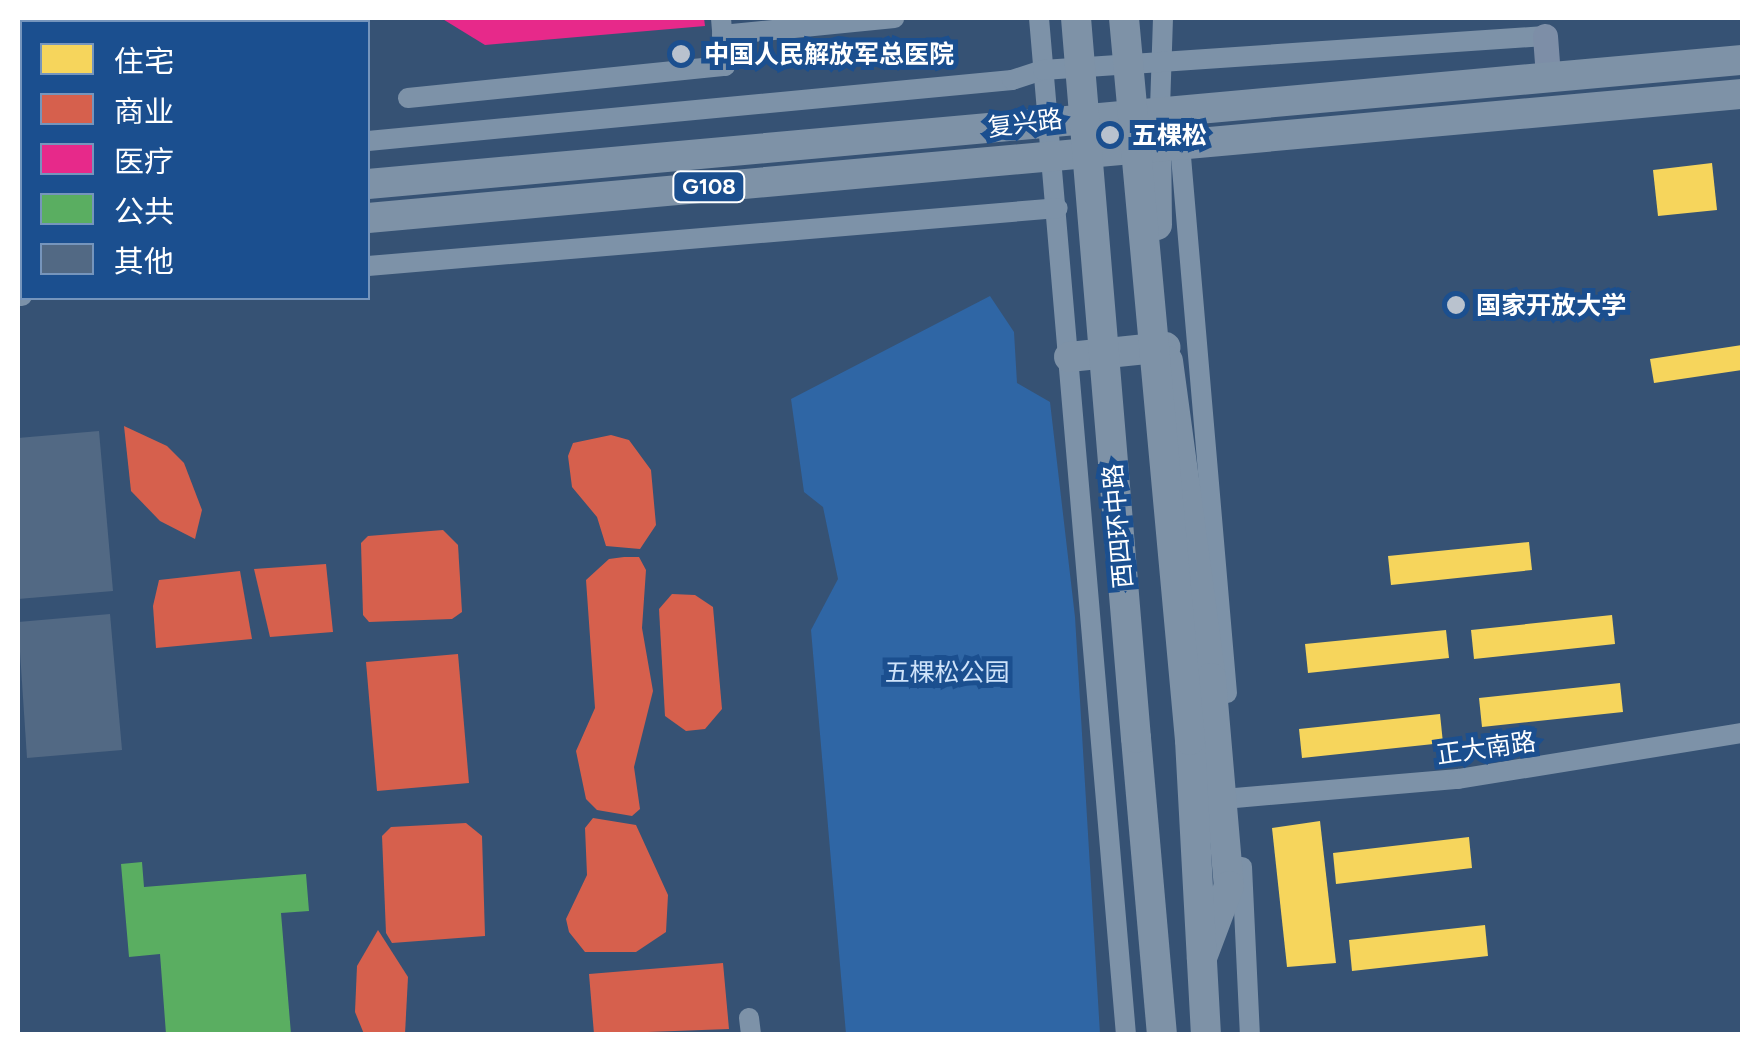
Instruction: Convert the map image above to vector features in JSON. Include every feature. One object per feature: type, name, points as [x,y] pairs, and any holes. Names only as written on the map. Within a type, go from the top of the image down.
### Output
[{"type":"highway","name":"西四环中路","points":[[1076,18],[1162,1033]]},
{"type":"highway","name":"西四环中路","points":[[1124,18],[1190,740],[1207,1030]]},
{"type":"highway","name":"复兴路","points":[[370,184],[1160,109],[1742,60]]},
{"type":"highway","name":"复兴路","points":[[370,218],[1742,94]]},
{"type":"highway","points":[[1160,109],[1166,146],[1166,347],[1211,678],[1229,886],[1202,958]]},
{"type":"highway","points":[[1069,356],[1166,347]]},
{"type":"main road","points":[[1545,36],[1548,76]]},
{"type":"street","points":[[408,98],[725,66],[722,26],[894,18]]},
{"type":"street","points":[[1039,18],[1043,70]]},
{"type":"street","points":[[1160,109],[1167,60],[1163,18]]},
{"type":"street","points":[[1167,60],[1207,63],[1545,36]]},
{"type":"street","name":"复兴路","points":[[370,140],[1012,80],[1043,70],[1167,60]]},
{"type":"street","name":"西四环中路","points":[[1043,70],[1058,208],[1126,1034]]},
{"type":"street","points":[[1166,146],[1236,798],[1250,1034]]},
{"type":"street","points":[[370,266],[1058,208]]},
{"type":"street","name":"正大南路","points":[[1236,798],[1458,780],[1742,733]]},
{"type":"street","points":[[1112,1034],[1124,993]]},
{"type":"green space","name":"五棵松公园","points":[[990,296],[1014,332],[1017,383],[1050,402],[1075,617],[1100,1034],[846,1034],[811,630],[838,579],[823,507],[804,492],[791,399]]},
{"type":"building: 住宅","points":[[1712,163],[1717,210],[1658,216],[1653,170]]},
{"type":"building: 住宅","points":[[1742,345],[1742,370],[1654,383],[1650,359]]},
{"type":"building: 住宅","points":[[1529,542],[1532,570],[1391,585],[1388,556]]},
{"type":"building: 住宅","points":[[1612,615],[1615,644],[1474,659],[1471,630]]},
{"type":"building: 住宅","points":[[1446,630],[1449,658],[1308,673],[1305,644]]},
{"type":"building: 住宅","points":[[1620,683],[1623,712],[1482,727],[1479,698]]},
{"type":"building: 住宅","points":[[1440,714],[1443,743],[1302,758],[1299,729]]},
{"type":"building: 住宅","points":[[1320,821],[1336,963],[1287,967],[1272,828]]},
{"type":"building: 住宅","points":[[1469,837],[1472,868],[1336,884],[1333,853]]},
{"type":"building: 住宅","points":[[1485,925],[1488,956],[1352,971],[1349,940]]},
{"type":"building: 商业","points":[[124,426],[167,446],[184,463],[202,510],[195,539],[160,521],[131,491]]},
{"type":"building: 商业","points":[[611,435],[629,440],[651,470],[656,525],[640,549],[606,546],[597,517],[572,487],[568,456],[573,443]]},
{"type":"building: 商业","points":[[443,530],[458,545],[462,612],[452,619],[369,622],[363,615],[361,543],[368,536]]},
{"type":"building: 商业","points":[[639,557],[646,570],[642,628],[653,691],[634,767],[640,809],[632,816],[597,810],[586,799],[576,751],[595,708],[586,580],[609,559]]},
{"type":"building: 商业","points":[[326,564],[333,632],[270,637],[254,569]]},
{"type":"building: 商业","points":[[240,571],[252,639],[156,648],[153,606],[159,580]]},
{"type":"building: 商业","points":[[672,594],[695,595],[713,607],[722,709],[705,729],[686,731],[665,716],[659,609]]},
{"type":"building: 商业","points":[[458,654],[469,783],[377,791],[366,662]]},
{"type":"building: 商业","points":[[593,818],[636,825],[668,895],[666,932],[636,952],[585,952],[569,932],[566,919],[587,875],[585,828]]},
{"type":"building: 商业","points":[[466,823],[482,836],[485,936],[392,943],[386,933],[382,836],[391,827]]},
{"type":"building: 商业","points":[[378,930],[408,977],[405,1034],[364,1034],[355,1012],[357,966]]},
{"type":"building: 商业","points":[[723,963],[729,1029],[594,1034],[589,974]]},
{"type":"building: 医疗","points":[[441,18],[704,18],[705,26],[485,45]]},
{"type":"building: 公共","points":[[142,862],[144,887],[306,874],[309,911],[281,913],[291,1034],[166,1034],[160,954],[129,957],[121,864]]},
{"type":"building: 其他","points":[[99,431],[113,591],[18,599],[18,438]]},
{"type":"building: 其他","points":[[110,614],[122,750],[27,758],[18,622]]},
{"type":"place","name":"中国人民解放军总医院","points":[[681,54]]},
{"type":"place","name":"五棵松","points":[[1110,135]]},
{"type":"place","name":"国家开放大学","points":[[1456,305]]}]
